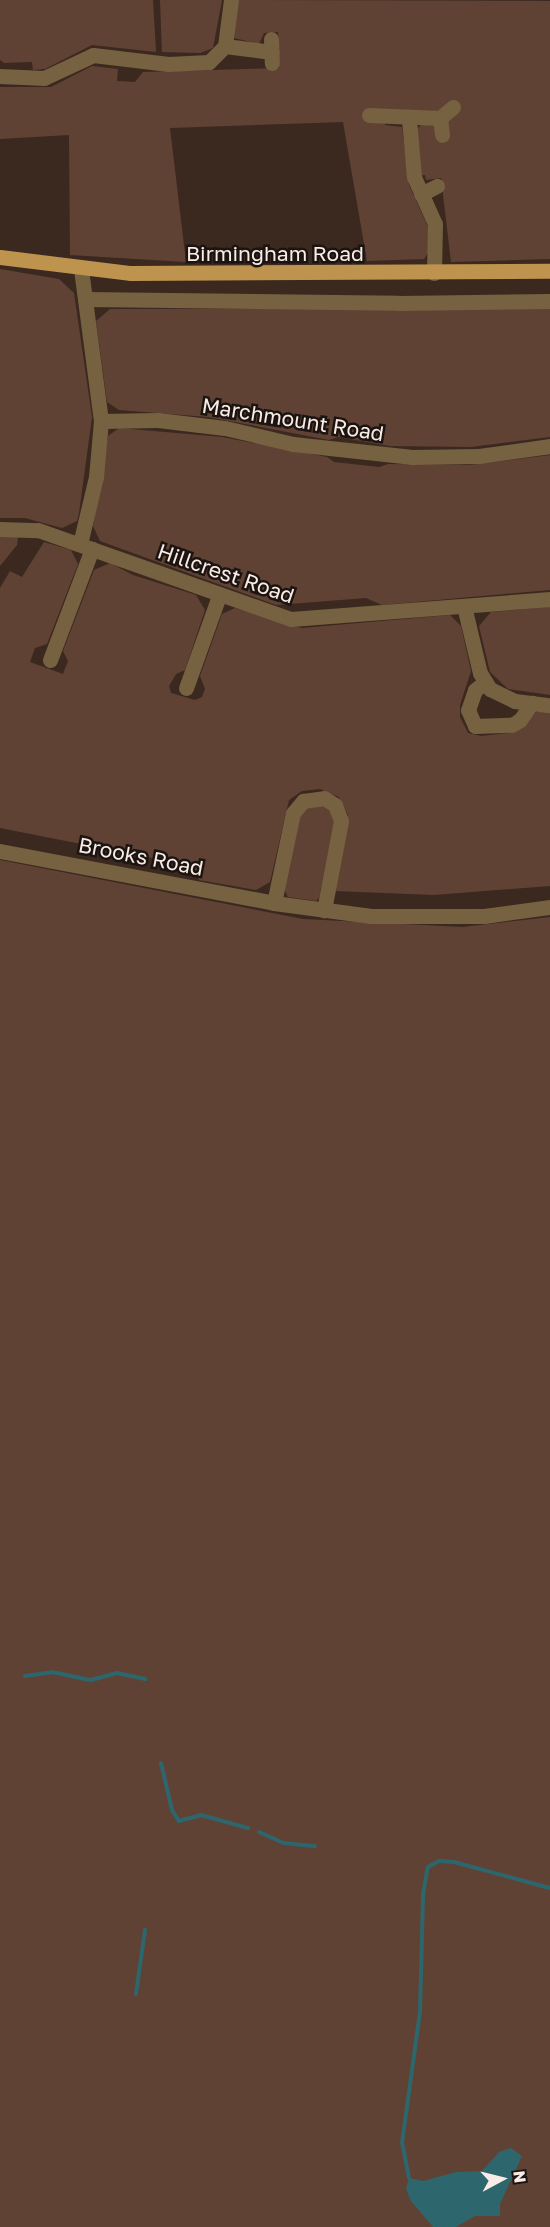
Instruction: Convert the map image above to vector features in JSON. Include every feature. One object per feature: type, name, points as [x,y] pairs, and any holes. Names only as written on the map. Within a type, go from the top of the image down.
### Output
[{"type":"main road","name":"Birmingham Road","points":[[0,257],[81,270],[200,274],[550,271]]},
{"type":"street","points":[[0,76],[44,78],[93,55],[168,64],[209,62],[225,46],[231,0]]},
{"type":"street","points":[[225,46],[272,51]]},
{"type":"street","points":[[369,115],[409,119],[440,118],[453,107]]},
{"type":"street","points":[[440,118],[441,135]]},
{"type":"street","points":[[409,119],[414,177],[435,224],[434,273]]},
{"type":"street","points":[[422,194],[437,186]]},
{"type":"street","points":[[50,660],[86,546],[101,421],[81,270]]},
{"type":"street","points":[[85,299],[398,303],[550,300]]},
{"type":"street","name":"Marchmount Road","points":[[101,421],[158,420],[225,428],[293,444],[412,457],[479,456],[550,446]]},
{"type":"street","name":"Hillcrest Road","points":[[0,529],[38,530],[219,596],[291,619],[310,620],[550,599]]},
{"type":"street","points":[[186,688],[219,596]]},
{"type":"street","points":[[465,606],[485,682],[498,694],[550,705]]},
{"type":"street","points":[[485,682],[470,699],[468,710],[475,726],[512,725],[520,720],[532,703]]},
{"type":"street","points":[[274,903],[293,813],[303,801],[324,798],[335,805],[341,821],[324,910]]},
{"type":"street","name":"Brooks Road","points":[[0,851],[274,903],[371,916],[460,916],[550,907]]},
{"type":"shaded area","points":[[0,0],[153,0],[156,52],[92,45],[45,69],[33,70],[32,62],[4,63],[0,60]]},
{"type":"shaded area","points":[[160,0],[222,0],[213,48],[200,53],[162,52]]},
{"type":"shaded area","points":[[237,0],[550,1],[550,259],[451,262],[441,178],[426,180],[425,175],[419,176],[416,130],[423,123],[384,120],[385,125],[402,127],[409,185],[428,227],[428,253],[424,259],[367,261],[343,122],[170,128],[186,262],[70,255],[69,135],[0,139],[0,87],[51,87],[92,66],[118,69],[117,81],[135,82],[143,72],[279,68],[278,32],[264,33],[259,44],[234,38]]},
{"type":"shaded area","points":[[0,269],[59,279],[74,293],[92,417],[77,521],[62,528],[25,518],[0,518]]},
{"type":"shaded area","points":[[550,308],[550,437],[471,447],[390,446],[338,437],[329,440],[208,417],[119,410],[107,402],[96,321],[110,309]]},
{"type":"shaded area","points":[[119,428],[222,437],[327,457],[334,462],[379,467],[388,464],[470,465],[550,455],[550,590],[382,605],[366,598],[276,605],[100,541],[93,526],[108,436]]},
{"type":"shaded area","points":[[0,537],[18,537],[17,545],[0,566]]},
{"type":"shaded area","points":[[44,542],[71,550],[78,564],[47,644],[35,648],[30,662],[63,674],[68,661],[63,651],[94,570],[110,563],[133,575],[196,595],[205,610],[185,670],[176,674],[169,686],[171,693],[195,700],[202,697],[205,689],[200,676],[222,614],[235,608],[302,628],[450,615],[461,626],[471,671],[460,705],[460,717],[468,733],[481,736],[516,732],[536,712],[550,712],[550,886],[434,895],[335,891],[348,815],[339,797],[320,789],[302,791],[289,800],[270,882],[256,890],[199,880],[193,866],[0,828],[0,588],[10,571],[22,577]]},
{"type":"shaded area","points":[[550,607],[550,695],[508,689],[490,672],[479,626],[491,612]]},
{"type":"shaded area","points":[[327,805],[335,821],[319,898],[316,901],[288,897],[283,887],[301,807]]},
{"type":"shaded area","points":[[0,860],[303,919],[463,927],[550,917],[550,2227],[0,2227]]},
{"type":"water","points":[[511,2148],[522,2156],[500,2204],[500,2216],[475,2216],[456,2227],[433,2227],[411,2201],[406,2189],[409,2178],[423,2181],[456,2172],[482,2171],[499,2152]]},
{"type":"waterway","points":[[25,1676],[52,1672],[91,1680],[117,1673],[145,1679]]},
{"type":"waterway","points":[[161,1763],[172,1810],[179,1821],[201,1815],[248,1828]]},
{"type":"waterway","points":[[259,1832],[284,1843],[315,1846]]},
{"type":"waterway","points":[[409,2178],[402,2143],[420,2011],[423,1894],[428,1867],[439,1861],[454,1862],[550,1888]]},
{"type":"waterway","points":[[136,1994],[145,1930]]}]
